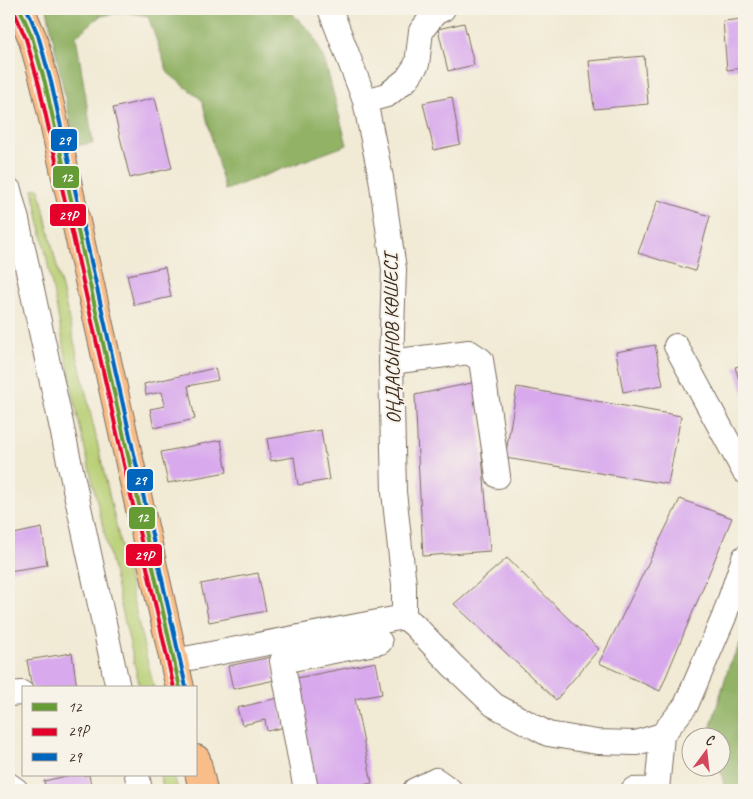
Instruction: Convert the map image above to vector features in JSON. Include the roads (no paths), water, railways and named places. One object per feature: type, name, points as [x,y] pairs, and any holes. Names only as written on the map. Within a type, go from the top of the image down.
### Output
[{"type":"main road","points":[[20,9],[32,37],[57,134],[180,686]]},
{"type":"main road","points":[[198,767],[203,790]]},
{"type":"street","points":[[28,9],[32,37]]},
{"type":"street","name":"ОҢДАСЫНОВ КӨШЕСІ","points":[[330,9],[365,101],[381,178],[394,269],[391,362],[394,492],[404,584],[404,617]]},
{"type":"street","points":[[365,101],[387,95],[407,79],[417,64],[421,31],[437,10]]},
{"type":"street","points":[[9,190],[13,221],[118,686]]},
{"type":"street","points":[[676,346],[744,471]]},
{"type":"street","points":[[391,362],[469,352],[481,360],[498,476]]},
{"type":"street","points":[[633,790],[657,790],[662,735],[686,705],[724,617],[744,558]]},
{"type":"street","points":[[174,661],[404,617],[494,705],[548,734],[597,742],[636,743],[662,735]]},
{"type":"street","points":[[306,790],[282,661],[380,642]]},
{"type":"street","points":[[137,776],[140,790]]},
{"type":"street","points":[[415,790],[436,780],[450,790]]},
{"type":"street","points":[[9,785],[16,790]]}]
